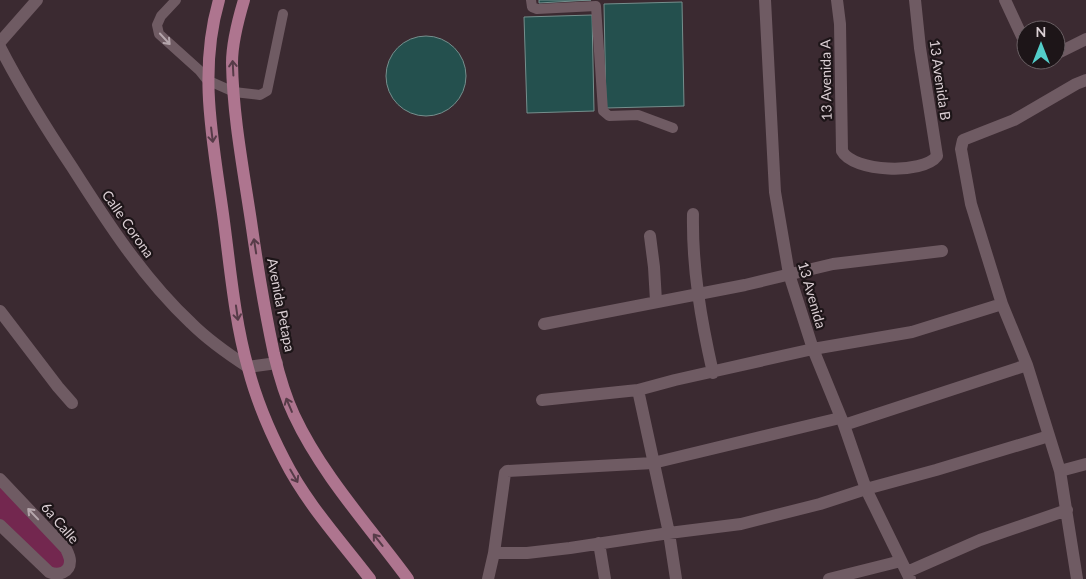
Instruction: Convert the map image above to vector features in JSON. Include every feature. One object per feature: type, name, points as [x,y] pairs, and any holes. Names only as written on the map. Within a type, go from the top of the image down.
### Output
[{"type":"main road","points":[[219,0],[210,36],[207,80],[212,136],[239,328],[248,367],[265,419],[285,461],[301,488],[370,579]]},
{"type":"main road","name":"Avenida Petapa","points":[[244,0],[237,24],[232,61],[234,92],[242,165],[261,288],[286,396],[303,433],[318,458],[408,579]]},
{"type":"street","points":[[0,42],[37,0]]},
{"type":"street","name":"13 Avenida","points":[[764,0],[775,192],[789,274],[812,349],[842,422],[866,489],[906,571]]},
{"type":"street","name":"13 Avenida A","points":[[838,0],[842,151],[847,158],[875,168],[910,168],[931,161]]},
{"type":"street","name":"13 Avenida B","points":[[915,0],[920,48],[937,156],[931,161]]},
{"type":"street","points":[[1005,0],[1016,24]]},
{"type":"street","points":[[1066,49],[1086,39]]},
{"type":"street","name":"Calle Corona","points":[[1,53],[102,214],[144,272],[191,324],[220,348],[248,367]]},
{"type":"street","points":[[1077,579],[1060,471],[1027,365],[1002,304],[971,204],[961,150],[963,140],[1014,120],[1086,80]]},
{"type":"street","points":[[693,214],[692,245],[698,294],[713,373]]},
{"type":"street","points":[[650,236],[656,301]]},
{"type":"street","points":[[544,324],[698,294],[833,264],[942,251]]},
{"type":"street","points":[[542,400],[638,390],[812,349],[912,332],[1002,304]]},
{"type":"street","points":[[0,311],[72,403]]},
{"type":"street","points":[[248,367],[277,363]]},
{"type":"street","points":[[488,579],[494,553],[505,473],[507,471],[653,463],[842,422],[1027,365]]},
{"type":"street","points":[[638,390],[669,533],[676,579]]},
{"type":"street","points":[[494,553],[527,553],[741,524],[820,504],[1049,436]]},
{"type":"street","points":[[1060,471],[1086,464]]},
{"type":"street","name":"6a Calle","points":[[0,480],[66,549],[70,560],[69,575],[49,572],[0,525]]},
{"type":"street","points":[[829,579],[906,571],[980,540],[1067,510]]},
{"type":"street","points":[[599,543],[605,579]]},
{"type":"lane","points":[[176,0],[161,16],[157,25],[159,34],[199,70],[207,80],[234,92],[260,94],[267,91],[271,81],[283,14]]},
{"type":"lane","points":[[531,0],[532,7],[537,10],[596,6],[603,111],[609,116],[638,115],[673,128]]},
{"type":"shaded area","points":[[0,480],[69,556],[58,574],[0,525]]},
{"type":"building","points":[[539,0],[591,0],[539,3]]},
{"type":"building","points":[[682,2],[684,106],[606,108],[604,4]]},
{"type":"building","points":[[592,15],[594,111],[527,113],[524,17]]},
{"type":"building","points":[[426,36],[441,39],[454,48],[463,61],[466,76],[463,91],[454,104],[441,113],[426,116],[411,113],[398,104],[389,91],[386,76],[389,61],[398,48],[411,39]]}]
